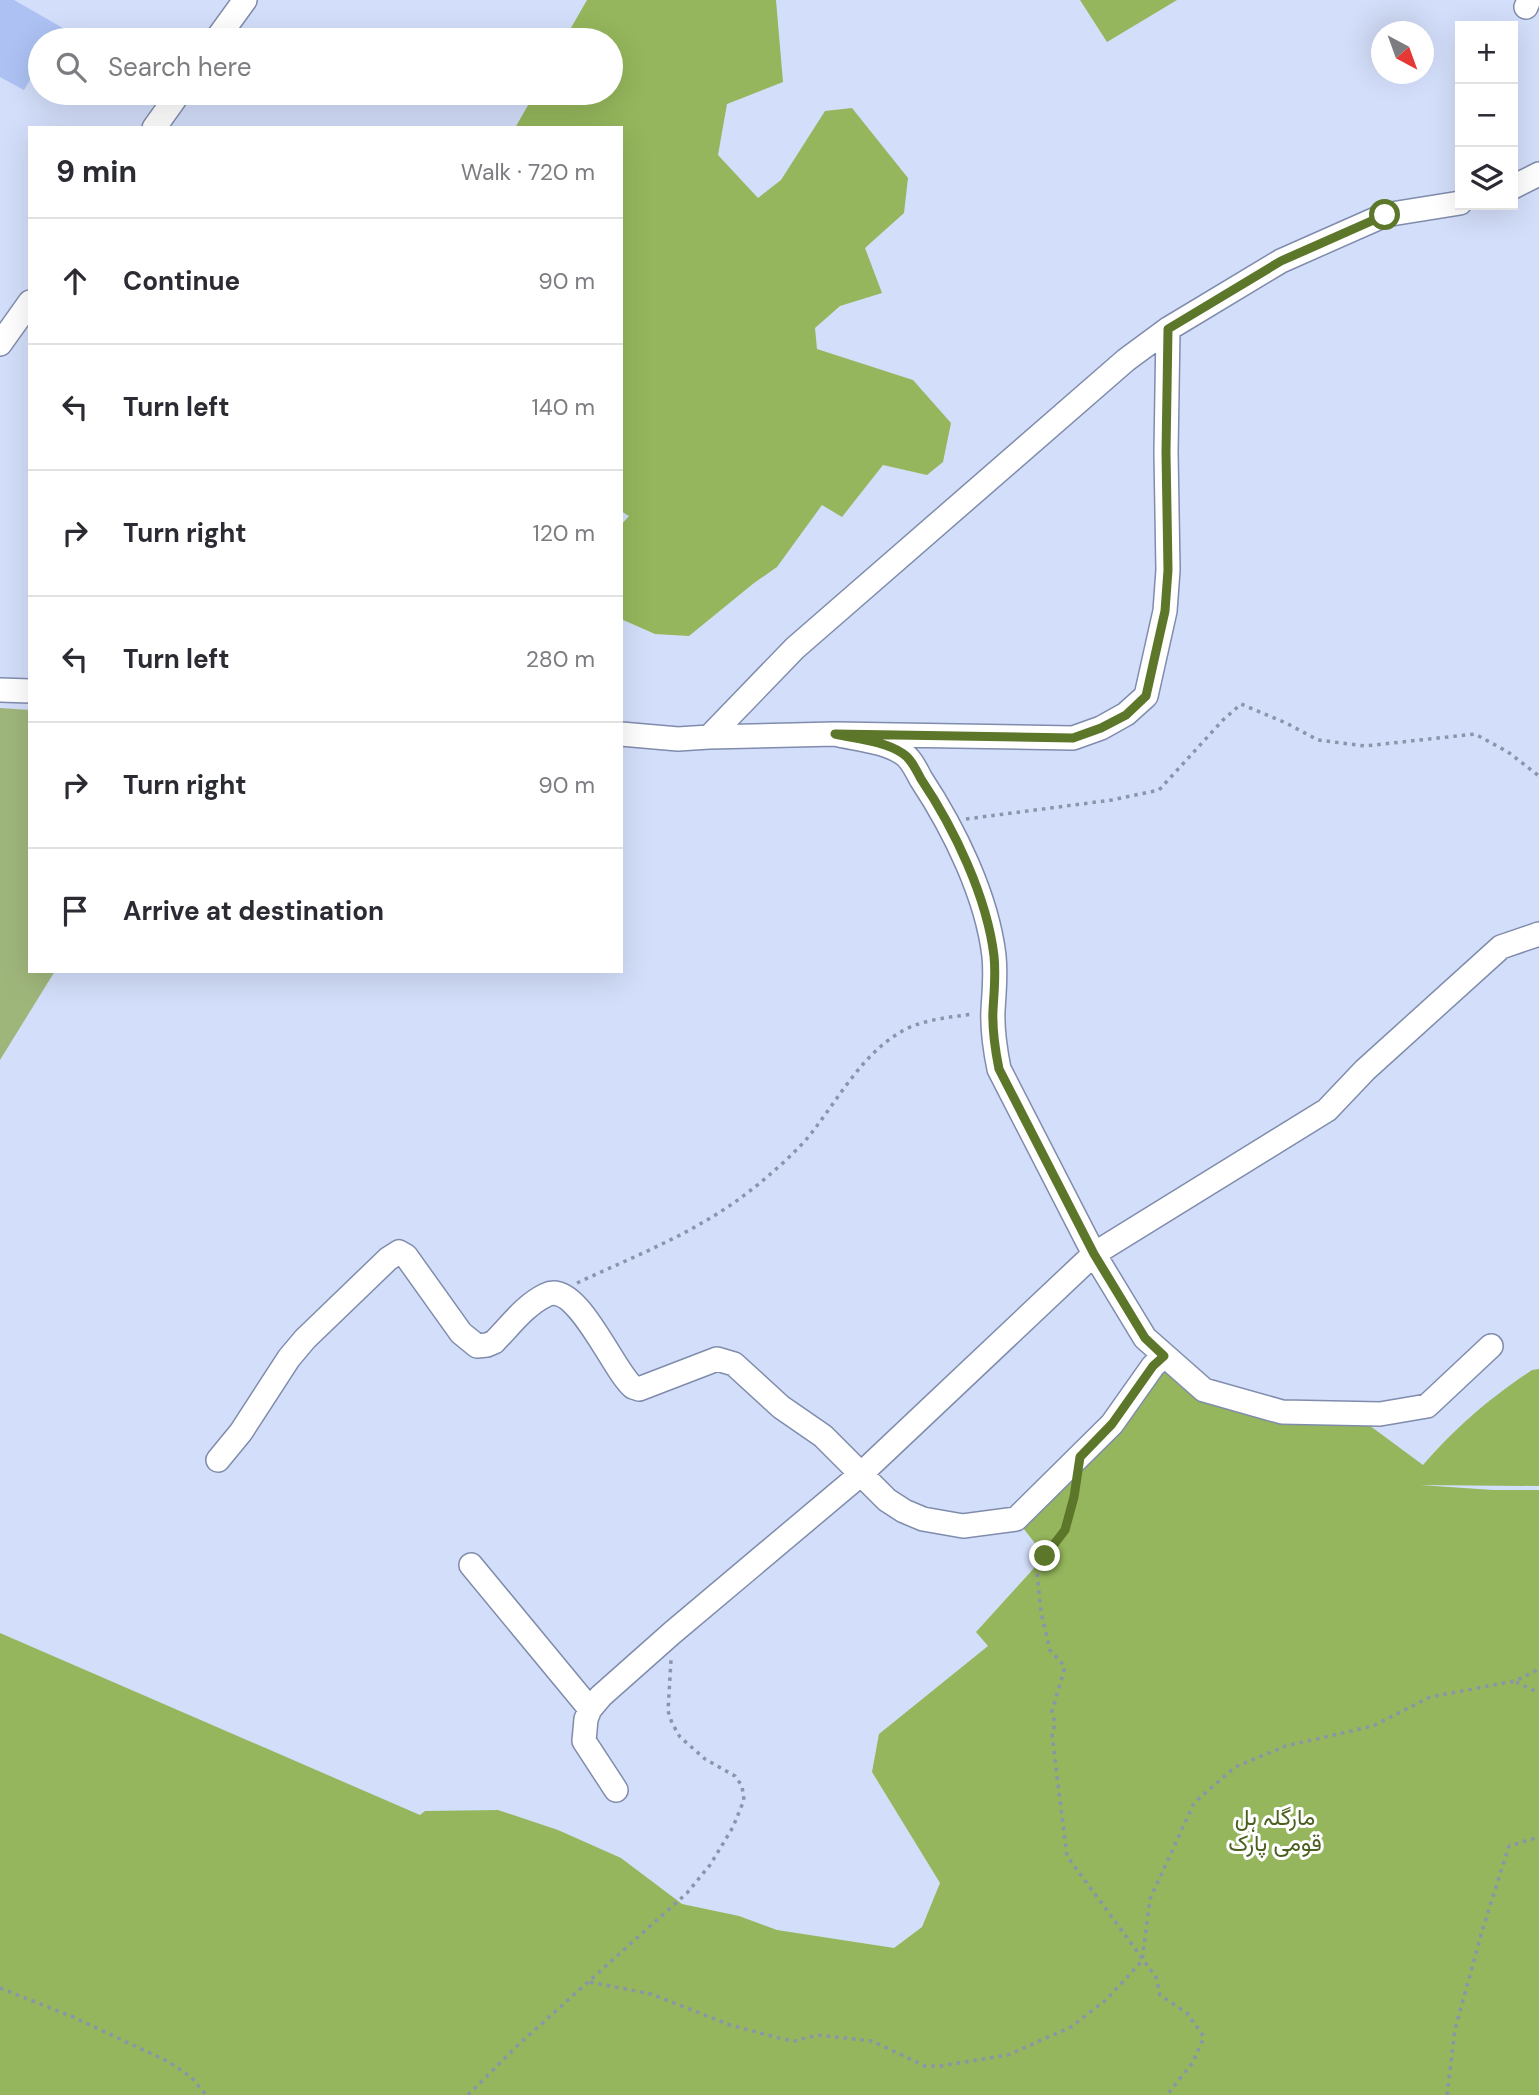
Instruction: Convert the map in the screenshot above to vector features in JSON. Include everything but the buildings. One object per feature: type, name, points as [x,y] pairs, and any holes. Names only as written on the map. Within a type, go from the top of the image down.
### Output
[{"type":"street","points":[[225,28],[245,0]]},
{"type":"street","points":[[155,126],[170,105]]},
{"type":"street","points":[[1518,184],[1539,174]]},
{"type":"street","points":[[709,737],[796,648],[1126,360],[1168,329],[1281,261],[1385,215],[1455,204]]},
{"type":"street","points":[[3,335],[28,304]]},
{"type":"street","points":[[623,734],[678,739],[835,734],[1073,738],[1126,715],[1146,696],[1165,611],[1168,570],[1168,329]]},
{"type":"street","points":[[0,690],[28,691]]},
{"type":"street","points":[[835,734],[888,746],[902,752],[947,822],[989,926],[995,982],[994,1045],[999,1069],[1094,1254],[1145,1338],[1164,1356],[1204,1390],[1282,1412],[1380,1414],[1427,1406],[1491,1346]]},
{"type":"street","points":[[616,1790],[584,1741],[584,1728],[590,1709],[672,1633],[861,1474],[1094,1254],[1327,1110],[1366,1070],[1501,947],[1539,934]]},
{"type":"street","points":[[218,1460],[241,1432],[289,1358],[305,1339],[388,1259],[399,1252],[406,1256],[461,1333],[477,1346],[494,1342],[531,1304],[548,1293],[556,1292],[571,1300],[633,1387],[639,1389],[717,1359],[727,1361],[734,1364],[781,1407],[823,1436],[887,1500],[923,1519],[963,1526],[1016,1519],[1112,1424],[1153,1366],[1164,1356]]},
{"type":"street","points":[[471,1564],[590,1709]]},
{"type":"path","points":[[947,822],[1112,800],[1159,790],[1241,704],[1318,740],[1365,746],[1475,734],[1508,752],[1539,776]]},
{"type":"path","points":[[556,1292],[705,1224],[739,1199],[812,1134],[846,1084],[895,1035],[936,1019],[993,1011]]},
{"type":"path","points":[[1080,1457],[1074,1497],[1065,1530],[1048,1549],[1037,1573],[1041,1612],[1050,1650],[1065,1667],[1052,1711],[1055,1724],[1052,1734],[1067,1856],[1156,1977],[1160,1995],[1187,2013],[1204,2037],[1193,2062],[1167,2095]]},
{"type":"path","points":[[468,2095],[518,2045],[695,1884],[733,1827],[744,1800],[742,1786],[735,1776],[705,1759],[680,1737],[668,1712],[672,1633]]},
{"type":"path","points":[[590,1982],[651,1994],[730,2025],[783,2039],[794,2041],[817,2035],[872,2041],[925,2066],[1008,2055],[1072,2027],[1107,1999],[1142,1961],[1150,1899],[1194,1803],[1236,1767],[1286,1746],[1373,1726],[1430,1697],[1515,1681],[1539,1669]]},
{"type":"path","points":[[1515,1681],[1539,1693]]},
{"type":"path","points":[[1447,2095],[1455,2029],[1509,1846],[1539,1837]]},
{"type":"path","points":[[0,1988],[73,2017],[169,2062],[191,2077],[206,2095]]},
{"type":"green space","points":[[587,0],[776,0],[783,82],[727,104],[718,155],[758,198],[781,180],[825,111],[852,108],[908,178],[904,213],[865,248],[882,293],[840,306],[815,328],[817,349],[913,380],[951,423],[943,462],[927,475],[883,465],[842,517],[822,505],[777,567],[689,636],[655,634],[623,620],[623,523],[629,516],[623,512],[623,126],[516,126],[528,105],[623,105],[623,28],[571,28]]},
{"type":"green space","points":[[1080,0],[1177,0],[1107,42]]},
{"type":"green space","points":[[0,708],[28,710],[28,973],[54,973],[0,1060]]},
{"type":"green space","name":"مارگلہ ہل قومی پارک","points":[[1164,1356],[1204,1390],[1354,1414],[1423,1465],[1488,1402],[1532,1370],[1539,1369],[1539,1486],[1420,1485],[1539,1490],[1539,2095],[0,2095],[0,1633],[420,1815],[425,1811],[498,1810],[558,1830],[621,1858],[682,1904],[739,1916],[777,1930],[894,1948],[922,1927],[940,1883],[872,1772],[879,1734],[988,1646],[976,1632],[1045,1556],[1016,1519]]},
{"type":"route","points":[[1045,1556],[1065,1530],[1074,1497],[1080,1457],[1112,1424],[1153,1366],[1164,1356],[1145,1338],[1094,1254],[999,1069],[994,1045],[994,957],[989,926],[947,822],[902,752],[888,746],[835,734],[1073,738],[1126,715],[1146,696],[1165,611],[1168,570],[1168,329],[1281,261],[1385,215]]}]
